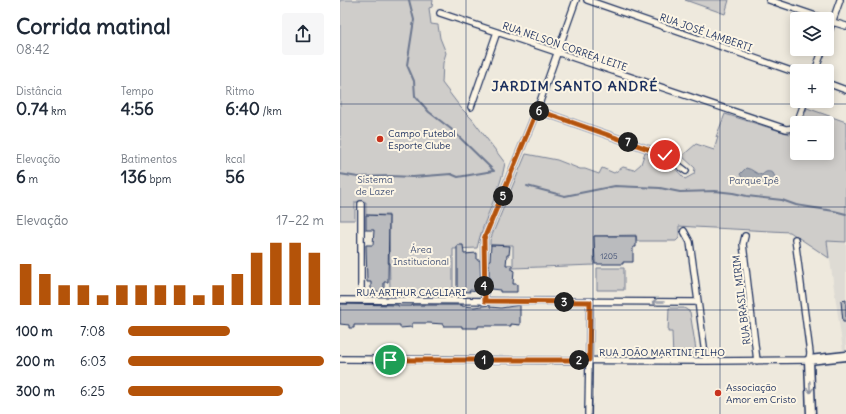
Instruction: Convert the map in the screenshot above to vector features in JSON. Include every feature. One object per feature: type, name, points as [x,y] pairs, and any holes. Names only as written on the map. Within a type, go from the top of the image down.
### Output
[{"type":"street","points":[[485,301],[484,239],[537,110],[576,0]]},
{"type":"street","name":"RUA JOSÉ LAMBERTI","points":[[587,0],[790,71]]},
{"type":"street","points":[[769,0],[804,12]]},
{"type":"street","points":[[833,12],[840,0]]},
{"type":"street","name":"RUA NELSON CORREA LEITE","points":[[440,13],[786,129],[790,128]]},
{"type":"street","points":[[834,22],[846,26]]},
{"type":"street","points":[[471,107],[497,32]]},
{"type":"street","points":[[834,86],[846,90]]},
{"type":"street","points":[[537,110],[665,155],[686,171]]},
{"type":"street","points":[[361,204],[361,300]]},
{"type":"street","points":[[684,231],[690,242],[706,361]]},
{"type":"street","name":"RUA BRASIL MIRIM","points":[[745,236],[743,244],[757,361]]},
{"type":"street","points":[[796,239],[810,353],[811,414]]},
{"type":"street","name":"RUA ARTHUR CAGLIARI","points":[[340,300],[697,302]]},
{"type":"street","points":[[588,414],[590,302]]},
{"type":"street","points":[[809,360],[846,356]]},
{"type":"street","name":"RUA JOÃO MARTINI FILHO","points":[[340,359],[706,361],[809,360]]},
{"type":"shaded area","points":[[746,168],[762,175],[767,172],[773,173],[776,179],[775,183],[769,186],[762,183],[754,184],[751,181],[744,181],[740,174]]},
{"type":"shaded area","points":[[827,240],[846,243],[846,350],[843,350]]},
{"type":"green space","points":[[340,0],[433,0],[432,7],[429,8],[431,24],[438,25],[440,38],[446,53],[443,63],[442,83],[461,108],[472,119],[505,163],[503,174],[483,227],[477,248],[453,249],[453,296],[390,295],[389,215],[366,215],[366,202],[355,202],[355,220],[340,220]]},
{"type":"green space","points":[[685,0],[729,0],[725,14]]},
{"type":"green space","name":"Parque Ipê","points":[[807,108],[829,116],[804,116]]},
{"type":"green space","name":"Parque Ipê","points":[[725,114],[790,134],[790,160],[834,160],[834,118],[846,122],[846,242],[827,241],[829,258],[790,232],[679,226],[679,238],[676,241],[637,241],[636,235],[594,236],[594,265],[513,268],[513,245],[490,245],[490,240],[526,154],[557,160],[580,169],[585,169],[599,174],[602,168],[614,173],[623,167],[634,170],[641,164],[645,152],[669,162],[685,179],[694,174],[695,168],[682,156],[696,144],[714,150],[718,137],[716,137]]},
{"type":"green space","points":[[597,268],[624,268],[624,290],[597,290]]},
{"type":"green space","points":[[669,308],[684,308],[690,312],[696,350],[691,357],[673,359],[672,332],[668,332]]},
{"type":"building","points":[[366,215],[389,216],[388,282],[384,282],[384,292],[371,292],[371,282],[367,282],[366,245],[373,245],[374,230],[366,230]]},
{"type":"building","points":[[594,236],[636,236],[636,247],[633,247],[633,262],[623,262],[623,264],[595,264]]},
{"type":"building","points":[[457,245],[463,245],[464,254],[477,253],[477,260],[480,260],[481,291],[457,291]]},
{"type":"building","points":[[491,245],[510,246],[506,265],[512,265],[512,270],[514,270],[513,284],[517,284],[517,292],[500,292],[500,290],[491,289],[489,260]]},
{"type":"building","points":[[846,300],[846,322],[843,322],[841,301]]},
{"type":"building","points":[[340,304],[398,306],[462,305],[474,307],[490,305],[490,307],[501,308],[520,305],[520,325],[511,324],[511,326],[478,326],[478,328],[462,328],[462,326],[443,326],[443,324],[412,323],[412,327],[400,328],[400,325],[354,325],[354,328],[349,328],[349,325],[340,324]]},
{"type":"waterway","points":[[409,0],[414,20],[407,65],[414,81],[415,96],[429,112],[451,129],[494,171]]},
{"type":"waterway","points":[[340,174],[358,177],[413,177],[451,174],[458,177],[493,171]]},
{"type":"waterway","points":[[527,186],[565,196],[615,186],[660,188],[680,192],[715,191],[782,200],[796,205],[846,214]]},
{"type":"place","name":"Campo Futebol Esporte Clube","points":[[380,139]]},
{"type":"place","name":"Associação Amor em Cristo","points":[[718,393]]},
{"type":"district","name":"JARDIM SANTO ANDRÉ","points":[[575,86]]},
{"type":"route","points":[[390,360],[589,360],[590,302],[485,301],[484,239],[537,110],[665,155]]},
{"type":"park label","name":"Sistema de Lazer","points":[[375,184]]},
{"type":"park label","name":"Área Institucional","points":[[421,254]]}]
